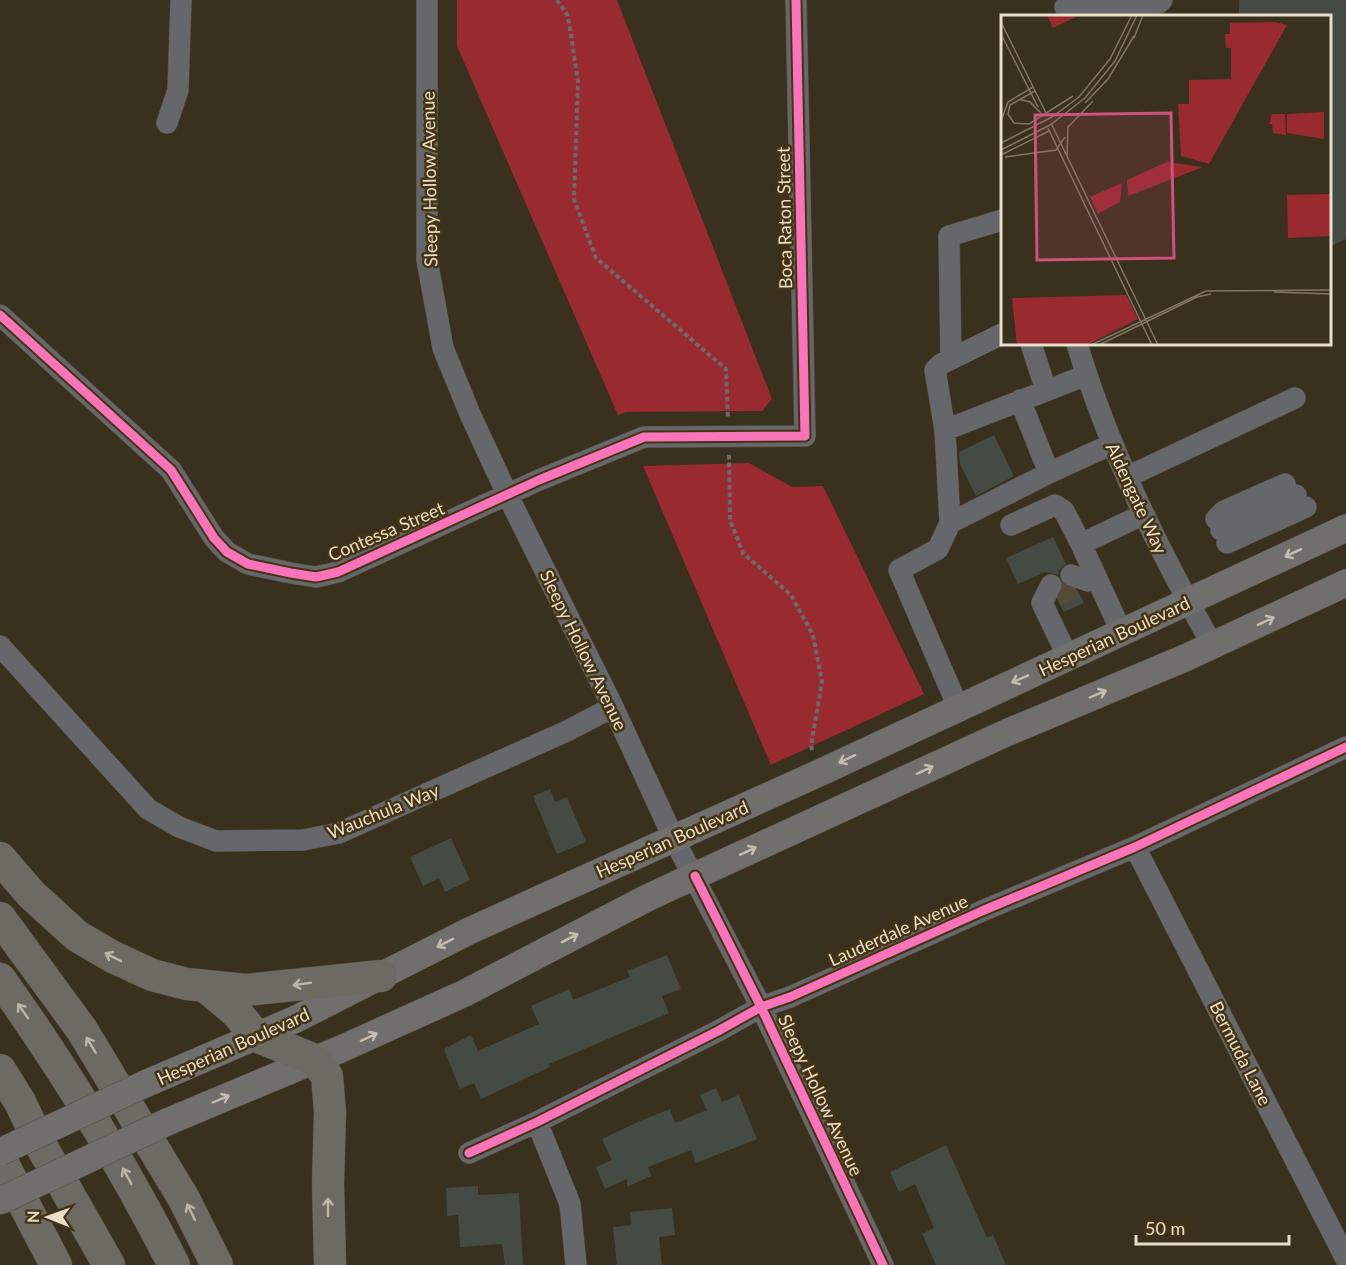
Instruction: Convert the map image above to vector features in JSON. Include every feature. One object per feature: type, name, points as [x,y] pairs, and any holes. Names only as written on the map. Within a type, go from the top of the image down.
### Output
[{"type":"highway","points":[[0,858],[31,894],[77,936],[113,957],[152,975],[187,984],[246,990],[381,976]]},
{"type":"highway","points":[[0,918],[82,1030],[184,1199],[217,1265]]},
{"type":"highway","points":[[0,979],[95,1121],[174,1265]]},
{"type":"highway","points":[[205,986],[236,1012],[256,1036],[315,1060],[327,1076],[330,1112],[328,1183],[330,1265]]},
{"type":"highway","points":[[0,1070],[20,1102],[39,1142],[109,1265]]},
{"type":"highway","points":[[0,1158],[56,1265]]},
{"type":"main road","name":"Hesperian Boulevard","points":[[0,1152],[145,1084],[296,1019],[469,931],[817,774],[1346,528]]},
{"type":"main road","points":[[0,1201],[167,1122],[315,1060],[465,993],[649,897],[1006,733],[1213,646],[1346,583]]},
{"type":"street","points":[[166,123],[178,90],[181,0]]},
{"type":"street","name":"Sleepy Hollow Avenue","points":[[427,0],[428,260],[442,348],[508,496],[613,707],[674,838],[761,1007],[883,1265]]},
{"type":"street","name":"Boca Raton Street","points":[[796,0],[805,436]]},
{"type":"street","points":[[1065,8],[1146,6],[1162,0]]},
{"type":"street","points":[[951,359],[949,236],[1001,220]]},
{"type":"street","name":"Contessa Street","points":[[0,315],[171,470],[214,538],[227,552],[248,564],[316,577],[338,572],[539,480],[644,437],[805,436]]},
{"type":"street","points":[[958,707],[899,570],[938,549],[950,524],[945,430],[935,370],[941,364],[1001,334]]},
{"type":"street","points":[[1031,345],[1046,390]]},
{"type":"street","name":"Aldengate Way","points":[[1077,345],[1112,444],[1144,514],[1213,646]]},
{"type":"street","points":[[945,430],[1087,375]]},
{"type":"street","points":[[1127,477],[1295,398]]},
{"type":"street","points":[[1020,400],[1049,472]]},
{"type":"street","points":[[950,524],[1049,472],[1112,444]]},
{"type":"street","points":[[1222,531],[1296,495]]},
{"type":"street","points":[[1011,525],[1055,505],[1064,511],[1081,544],[1082,584],[1122,633]]},
{"type":"street","points":[[1081,544],[1144,514]]},
{"type":"street","points":[[1053,598],[1068,657]]},
{"type":"street","name":"Wauchula Way","points":[[0,646],[148,809],[179,827],[216,841],[303,840],[339,833],[613,707]]},
{"type":"street","name":"Lauderdale Avenue","points":[[469,1153],[537,1122],[761,1007],[790,997],[982,911],[1135,847],[1346,747]]},
{"type":"street","name":"Bermuda Lane","points":[[1135,847],[1346,1259]]},
{"type":"street","points":[[537,1122],[570,1204],[576,1265]]},
{"type":"path","points":[[557,0],[568,16],[578,81],[574,200],[596,258],[726,369],[730,520],[743,553],[791,595],[813,635],[822,682],[811,746],[817,774]]},
{"type":"shaded area","points":[[457,0],[617,0],[772,399],[762,411],[626,412],[618,415],[457,46]]},
{"type":"shaded area","points":[[749,463],[792,487],[823,486],[924,694],[771,765],[643,466]]},
{"type":"building","points":[[1239,0],[1346,0],[1346,239],[1331,246],[1331,15],[1239,15]]},
{"type":"building","points":[[994,435],[1014,476],[976,496],[960,464],[959,452]]},
{"type":"building","points":[[1053,537],[1066,564],[1059,570],[1059,575],[1045,572],[1018,584],[1006,558]]},
{"type":"building","points":[[1064,585],[1078,591],[1084,603],[1064,612],[1058,600]]},
{"type":"building","points":[[550,789],[555,802],[567,797],[586,842],[557,854],[533,796]]},
{"type":"building","points":[[451,838],[470,880],[445,892],[439,878],[423,886],[410,857]]},
{"type":"building","points":[[667,955],[681,989],[662,996],[669,1013],[549,1064],[550,1067],[481,1099],[474,1083],[460,1089],[444,1049],[471,1035],[478,1051],[539,1024],[531,1006],[569,989],[573,1000],[630,977],[627,971]]},
{"type":"building","points":[[716,1088],[722,1102],[739,1095],[757,1139],[696,1163],[691,1150],[648,1167],[651,1176],[627,1187],[627,1179],[605,1189],[596,1167],[612,1160],[602,1139],[670,1109],[675,1123],[707,1110],[700,1095]]},
{"type":"building","points":[[946,1145],[987,1238],[993,1235],[1006,1265],[936,1265],[922,1234],[934,1228],[915,1184],[899,1192],[890,1172]]},
{"type":"building","points":[[478,1186],[478,1195],[519,1193],[523,1265],[505,1265],[502,1244],[460,1247],[458,1215],[447,1216],[446,1188]]},
{"type":"building","points":[[672,1208],[675,1235],[659,1237],[662,1265],[617,1265],[613,1227],[631,1225],[630,1212]]},
{"type":"tunnel","points":[[1056,596],[1076,587]]},
{"type":"cycle path","points":[[0,315],[171,470],[214,538],[227,552],[248,564],[316,577],[338,572],[539,480],[644,437],[805,436],[796,0]]},
{"type":"cycle path","points":[[469,1153],[537,1122],[761,1007],[790,997],[982,911],[1135,847],[1346,747]]},
{"type":"cycle path","points":[[695,876],[761,1007],[883,1265]]}]
